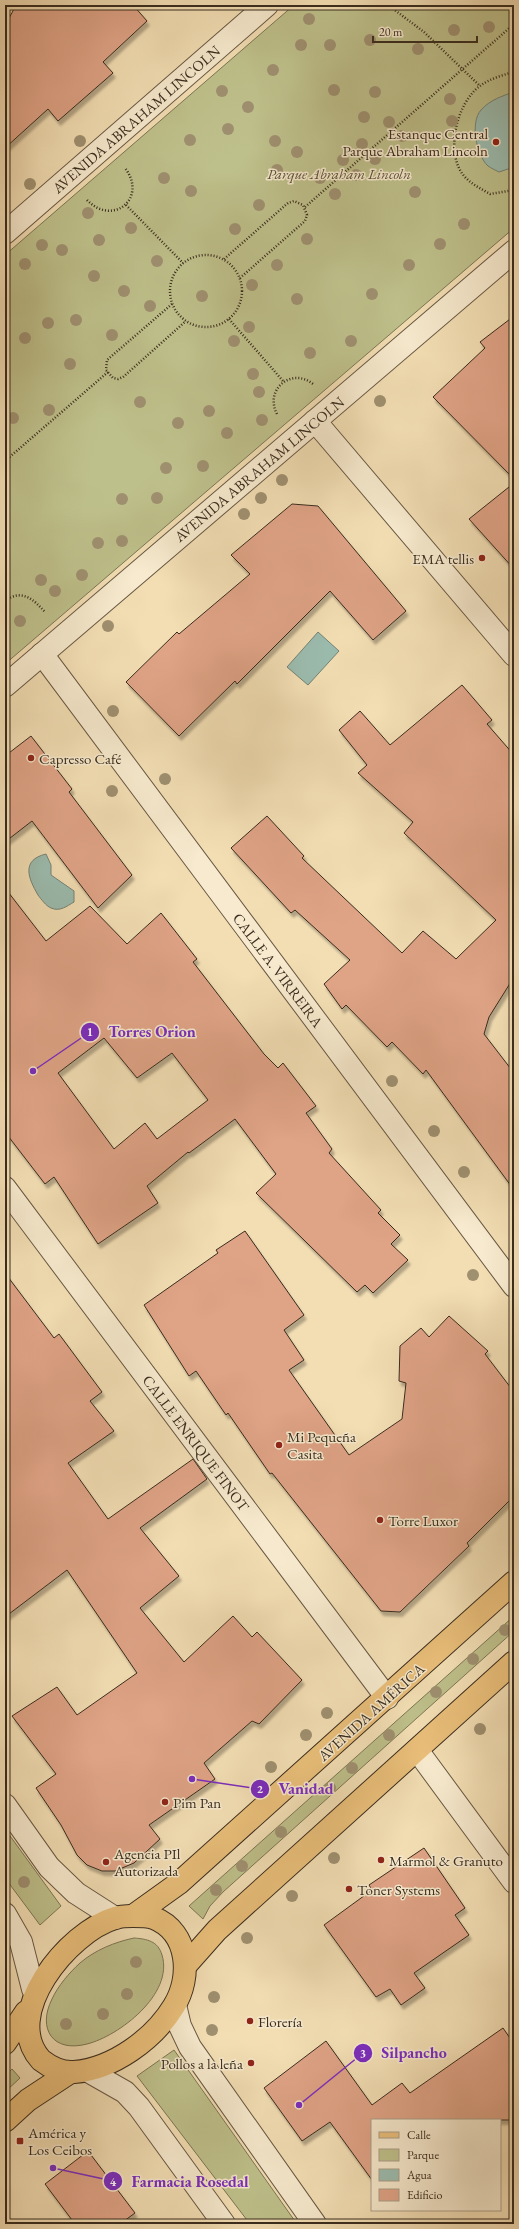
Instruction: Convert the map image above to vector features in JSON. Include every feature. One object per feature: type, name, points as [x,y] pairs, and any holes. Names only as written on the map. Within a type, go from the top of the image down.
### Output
[{"type":"main road","name":"AVENIDA AMÉRICA","points":[[26,2012],[33,1988],[49,1966],[68,1947],[90,1931],[124,1917],[179,1883],[387,1698],[514,1582]]},
{"type":"main road","points":[[186,1965],[217,1930],[514,1662]]},
{"type":"main road","points":[[5,2120],[28,2100],[79,2072],[114,2060],[137,2046],[158,2027],[175,2005],[183,1983],[186,1965],[182,1945],[171,1928],[154,1918],[124,1917]]},
{"type":"main road","points":[[26,2012],[25,2033],[33,2053],[49,2066],[79,2072]]},
{"type":"main road","points":[[5,2043],[26,2012]]},
{"type":"street","name":"AVENIDA ABRAHAM LINCOLN","points":[[5,233],[268,5]]},
{"type":"street","name":"AVENIDA ABRAHAM LINCOLN","points":[[5,686],[514,251]]},
{"type":"street","points":[[315,421],[514,655]]},
{"type":"street","name":"CALLE A. VIRREIRA","points":[[42,654],[514,1286]]},
{"type":"street","name":"CALLE ENRIQUE FINOT","points":[[5,1188],[387,1698]]},
{"type":"street","points":[[417,1750],[514,1882]]},
{"type":"street","points":[[5,1805],[49,1867],[76,1893],[124,1917]]},
{"type":"street","points":[[5,1914],[21,1942],[33,1988]]},
{"type":"street","points":[[175,2005],[180,2026],[190,2047],[315,2224]]},
{"type":"street","points":[[79,2072],[125,2092],[224,2224]]},
{"type":"path","points":[[388,5],[424,32],[480,86]]},
{"type":"path","points":[[305,207],[514,24]]},
{"type":"path","points":[[514,72],[503,75],[480,86],[462,108],[454,135],[456,162],[466,178],[490,194],[514,190]]},
{"type":"path","points":[[82,195],[92,205],[105,211],[112,211],[126,205],[133,192],[133,186],[124,166]]},
{"type":"path","points":[[224,259],[288,203],[294,201],[300,202],[305,207],[307,215],[305,221],[240,278]]},
{"type":"path","points":[[126,205],[183,263]]},
{"type":"path","points":[[199,255],[216,256],[224,259],[234,268],[240,278],[242,289],[241,300],[237,310],[229,319],[212,327],[194,326],[186,321],[172,304],[170,288],[171,281],[178,268],[183,263],[199,255]]},
{"type":"path","points":[[172,304],[108,360],[106,370],[112,378],[123,377],[186,321]]},
{"type":"path","points":[[229,319],[283,381]]},
{"type":"path","points":[[5,461],[108,372]]},
{"type":"path","points":[[282,419],[274,407],[273,400],[278,386],[283,381],[290,378],[306,379],[317,387]]},
{"type":"path","points":[[5,601],[17,595],[28,596],[48,615]]},
{"type":"green space","name":"Parque Abraham Lincoln","points":[[294,5],[514,5],[514,228],[5,664],[5,255]]},
{"type":"green space","points":[[514,1616],[514,1631],[223,1892],[210,1906],[203,1919],[189,1906]]},
{"type":"green space","points":[[5,1829],[61,1906],[40,1925],[5,1878]]},
{"type":"green space","points":[[134,1938],[143,1939],[155,1944],[162,1955],[164,1970],[160,1984],[152,1998],[128,2023],[100,2039],[87,2044],[75,2046],[57,2042],[51,2036],[46,2020],[54,1994],[68,1975],[86,1958],[99,1950]]},
{"type":"green space","points":[[174,2050],[297,2224],[250,2224],[137,2076]]},
{"type":"green space","points":[[12,2069],[20,2078],[5,2092],[5,2076]]},
{"type":"water","name":"Estanque Central Parque Abraham Lincoln","points":[[514,92],[514,167],[499,172],[488,166],[480,154],[475,130],[476,122],[481,110],[488,104]]},
{"type":"water","points":[[318,632],[339,651],[308,685],[287,667]]},
{"type":"water","points":[[46,854],[51,865],[51,875],[74,891],[74,902],[60,909],[54,909],[47,906],[34,889],[30,876],[30,865],[38,857]]},
{"type":"building","points":[[16,5],[133,5],[147,21],[103,62],[113,73],[58,121],[48,109],[5,148],[5,26]]},
{"type":"building","points":[[514,316],[514,479],[433,397],[485,348],[480,342]]},
{"type":"building","points":[[514,483],[514,569],[469,519]]},
{"type":"building","points":[[292,504],[318,506],[406,611],[373,640],[330,591],[237,684],[235,681],[179,736],[126,682],[177,632],[179,634],[250,574],[231,555]]},
{"type":"building","points":[[462,685],[492,720],[487,724],[514,755],[514,977],[489,1017],[484,1034],[514,1073],[514,1190],[426,1070],[423,1074],[392,1042],[387,1047],[346,1005],[342,1009],[324,984],[350,960],[295,910],[291,913],[231,848],[267,816],[304,856],[302,858],[402,953],[423,931],[456,959],[496,920],[404,833],[413,822],[358,773],[367,765],[339,730],[360,711],[390,745]]},
{"type":"building","points":[[31,736],[72,789],[69,792],[132,875],[98,908],[32,821],[5,842],[5,756]]},
{"type":"building","points":[[5,888],[46,941],[90,906],[127,944],[161,913],[197,959],[193,962],[264,1054],[278,1068],[283,1063],[316,1106],[306,1113],[332,1149],[329,1153],[381,1210],[378,1213],[400,1235],[391,1244],[408,1260],[373,1293],[365,1285],[357,1292],[256,1193],[276,1174],[235,1119],[189,1153],[188,1152],[147,1186],[158,1203],[98,1244],[54,1177],[45,1184],[5,1132]],"holes":[[[104,1038],[137,1078],[172,1053],[208,1100],[157,1139],[145,1123],[114,1149],[58,1073]]]},
{"type":"building","points":[[245,1231],[304,1315],[284,1330],[304,1360],[289,1370],[349,1455],[402,1419],[406,1383],[399,1381],[400,1346],[421,1328],[429,1337],[449,1316],[488,1351],[485,1354],[514,1392],[514,1496],[467,1543],[469,1546],[400,1612],[381,1611],[272,1473],[270,1474],[228,1413],[226,1415],[196,1371],[189,1376],[144,1305],[218,1253],[216,1250]]},
{"type":"building","points":[[5,1273],[54,1338],[59,1334],[102,1392],[90,1401],[114,1431],[68,1463],[108,1519],[193,1459],[207,1479],[140,1528],[179,1576],[140,1608],[184,1662],[233,1616],[252,1637],[257,1632],[302,1680],[259,1724],[252,1721],[204,1763],[215,1779],[149,1825],[160,1839],[134,1863],[115,1871],[102,1871],[87,1865],[77,1855],[61,1825],[36,1788],[56,1774],[12,1716],[57,1687],[77,1715],[137,1673],[67,1570],[5,1617]]},
{"type":"building","points":[[424,1848],[465,1908],[455,1915],[469,1935],[414,1973],[425,1988],[401,2005],[390,1989],[376,1997],[324,1925],[372,1890],[369,1885]]},
{"type":"building","points":[[503,2028],[514,2044],[514,2120],[371,2119],[371,2179],[330,2122],[302,2141],[264,2088],[326,2041],[372,2105],[402,2083],[410,2093]]},
{"type":"building","points":[[88,2151],[135,2213],[120,2224],[75,2224],[45,2184]]},
{"type":"place","name":"Estanque Central Parque Abraham Lincoln","points":[[496,142]]},
{"type":"place","name":"EMA tellis","points":[[482,558]]},
{"type":"place","name":"Capresso Café","points":[[31,758]]},
{"type":"place","name":"Torres Orion","points":[[33,1071]]},
{"type":"place","name":"Mi Pequeña Casita","points":[[279,1445]]},
{"type":"place","name":"Torre Luxor","points":[[380,1520]]},
{"type":"place","name":"Vanidad","points":[[192,1779]]},
{"type":"place","name":"Pim Pan","points":[[165,1802]]},
{"type":"place","name":"Marmol & Granuto","points":[[381,1860]]},
{"type":"place","name":"Agencia PIl Autorizada","points":[[106,1862]]},
{"type":"place","name":"Toner Systems","points":[[349,1889]]},
{"type":"place","name":"Florería","points":[[250,2021]]},
{"type":"place","name":"Pollos a la leña","points":[[251,2063]]},
{"type":"place","name":"Silpancho","points":[[299,2105]]},
{"type":"place","name":"América y Los Ceibos","points":[[20,2141]]},
{"type":"place","name":"Farmacia Rosedal","points":[[53,2168]]}]
